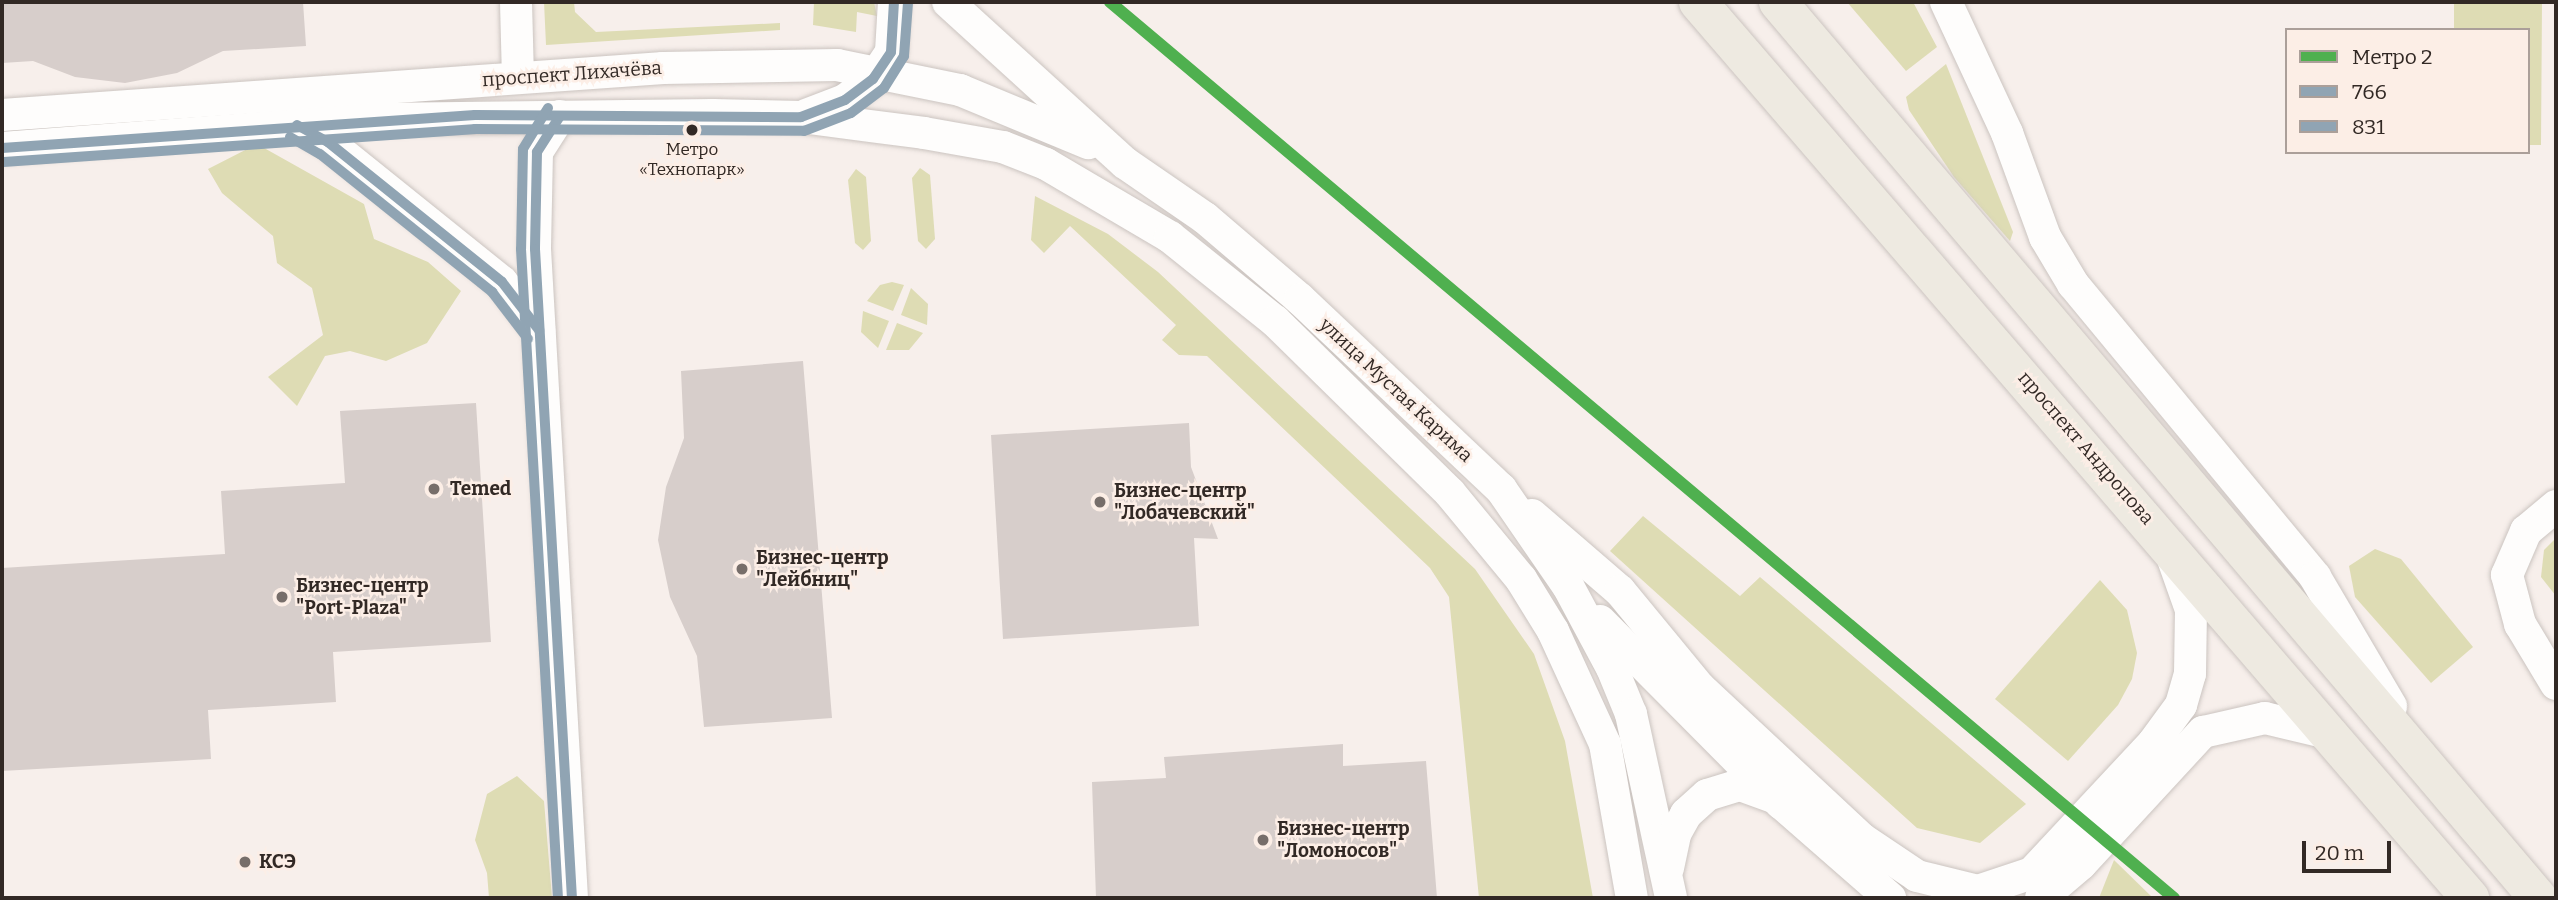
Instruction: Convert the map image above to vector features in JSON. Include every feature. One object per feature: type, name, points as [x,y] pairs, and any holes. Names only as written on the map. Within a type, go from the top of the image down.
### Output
[{"type":"main road","name":"проспект Андропова","points":[[1698,2],[2167,541],[2470,898]]},
{"type":"main road","points":[[1778,2],[2538,898]]},
{"type":"street","points":[[516,2],[518,77]]},
{"type":"street","points":[[801,117],[845,100],[877,72],[891,52],[894,2]]},
{"type":"street","name":"улица Мустая Карима","points":[[948,2],[1125,163],[1205,218],[1300,299],[1501,489],[1568,586],[1623,694],[1670,889]]},
{"type":"street","points":[[1946,2],[2007,133],[2045,237],[2073,284],[2315,577],[2431,774]]},
{"type":"street","name":"проспект Лихачёва","points":[[2,115],[518,77],[761,63],[837,65],[877,72],[1005,104],[1125,163]]},
{"type":"street","points":[[560,116],[537,152],[539,330],[572,898]]},
{"type":"street","name":"проспект Лихачёва","points":[[2,148],[298,125],[560,116],[801,117],[1003,147],[1102,195]]},
{"type":"street","points":[[298,125],[328,142],[502,282],[539,330]]},
{"type":"street","name":"улица Мустая Карима","points":[[1102,195],[1170,237],[1275,321],[1450,493],[1521,579],[1546,621],[1605,744],[1632,898]]},
{"type":"street","points":[[1501,489],[1620,591],[1700,688],[1889,861],[1949,886],[1978,891],[2009,884],[2032,873],[2154,742],[2181,705],[2190,674],[2191,610],[2167,541]]},
{"type":"street","points":[[1450,493],[1568,586],[1650,675],[1782,803],[1890,898]]},
{"type":"street","points":[[2556,506],[2526,531],[2507,575],[2520,624],[2556,684]]},
{"type":"street","points":[[1605,744],[1623,694],[1650,675],[1673,676],[1700,688]]},
{"type":"street","points":[[2041,898],[2081,864],[2203,732],[2265,718],[2332,734]]},
{"type":"street","points":[[1670,889],[1675,834],[1707,795],[1740,785],[1782,803]]},
{"type":"shaded area","points":[[544,2],[574,2],[575,12],[596,32],[780,23],[780,30],[546,45]]},
{"type":"shaded area","points":[[814,2],[874,2],[877,16],[857,12],[856,32],[813,25]]},
{"type":"shaded area","points":[[1847,2],[1913,2],[1937,47],[1906,71]]},
{"type":"shaded area","points":[[2454,2],[2542,2],[2541,145],[2530,145],[2530,28],[2454,28]]},
{"type":"shaded area","points":[[1946,64],[2013,232],[2010,241],[1954,177],[1909,110],[1906,97]]},
{"type":"shaded area","points":[[257,144],[364,204],[374,239],[428,262],[461,291],[427,343],[386,361],[350,351],[325,356],[297,406],[268,377],[323,335],[312,288],[277,263],[273,236],[222,193],[208,169]]},
{"type":"shaded area","points":[[920,168],[930,175],[935,239],[926,249],[918,241],[912,178]]},
{"type":"shaded area","points":[[856,169],[866,177],[871,241],[863,250],[855,243],[848,180]]},
{"type":"shaded area","points":[[1035,196],[1108,234],[1158,272],[1475,569],[1534,654],[1565,741],[1593,898],[1479,898],[1449,597],[1430,568],[1207,356],[1179,355],[1162,340],[1176,325],[1070,226],[1044,253],[1031,240]]},
{"type":"shaded area","points":[[892,282],[904,285],[893,311],[867,301],[880,285]]},
{"type":"shaded area","points":[[911,288],[928,304],[927,325],[901,315]]},
{"type":"shaded area","points":[[863,311],[889,321],[878,348],[861,332]]},
{"type":"shaded area","points":[[897,323],[923,333],[909,350],[886,350]]},
{"type":"shaded area","points":[[1643,516],[1740,596],[1760,577],[2026,804],[1980,843],[1917,828],[1610,551]]},
{"type":"shaded area","points":[[2556,538],[2556,596],[2541,577],[2544,550]]},
{"type":"shaded area","points":[[2375,549],[2401,559],[2473,647],[2431,683],[2355,597],[2349,566]]},
{"type":"shaded area","points":[[2100,580],[2127,610],[2137,653],[2132,679],[2118,705],[2068,761],[1995,699]]},
{"type":"shaded area","points":[[517,776],[544,801],[552,898],[489,898],[487,873],[475,840],[487,794]]},
{"type":"shaded area","points":[[2114,860],[2153,898],[2099,898]]},
{"type":"building","points":[[2,2],[303,2],[306,46],[223,51],[177,73],[125,83],[75,77],[33,61],[2,63]]},
{"type":"building","name":"Бизнес-центр \"Лейбниц\"","points":[[803,361],[832,718],[704,727],[697,656],[670,597],[658,540],[666,487],[684,438],[681,371]]},
{"type":"building","name":"Бизнес-центр \"Port-Plaza\"","points":[[476,403],[491,642],[333,652],[336,702],[208,710],[211,759],[2,771],[2,568],[225,554],[221,491],[345,483],[340,411]]},
{"type":"building","name":"Бизнес-центр \"Лобачевский\"","points":[[1189,423],[1191,467],[1218,539],[1194,538],[1199,626],[1003,639],[991,435]]},
{"type":"building","name":"Бизнес-центр \"Ломоносов\"","points":[[1343,744],[1343,766],[1426,761],[1437,898],[1096,898],[1092,782],[1166,778],[1164,757]]},
{"type":"metro line","name":"2","points":[[1110,2],[2174,898]]},
{"type":"transit line","name":"766","points":[[2,148],[475,115],[801,117],[845,100],[873,79],[891,52],[894,2]]},
{"type":"transit line","name":"831","points":[[3,162],[475,129],[804,131],[851,113],[884,88],[904,56],[908,3]]},
{"type":"transit line","name":"831","points":[[548,108],[523,149],[521,249],[558,898]]},
{"type":"transit line","name":"766","points":[[560,116],[537,152],[535,249],[572,898]]},
{"type":"transit line","name":"766","points":[[297,125],[328,142],[502,282],[539,330]]},
{"type":"transit line","name":"831","points":[[290,137],[320,154],[492,292],[528,339]]},
{"type":"place","name":"Метро «Технопарк»","points":[[692,130]]},
{"type":"place","name":"Temed","points":[[434,489]]},
{"type":"place","name":"Бизнес-центр \"Лобачевский\"","points":[[1100,502]]},
{"type":"place","name":"Бизнес-центр \"Лейбниц\"","points":[[742,569]]},
{"type":"place","name":"Бизнес-центр \"Port-Plaza\"","points":[[282,597]]},
{"type":"place","name":"Бизнес-центр \"Ломоносов\"","points":[[1263,840]]},
{"type":"place","name":"КСЭ","points":[[245,862]]}]
